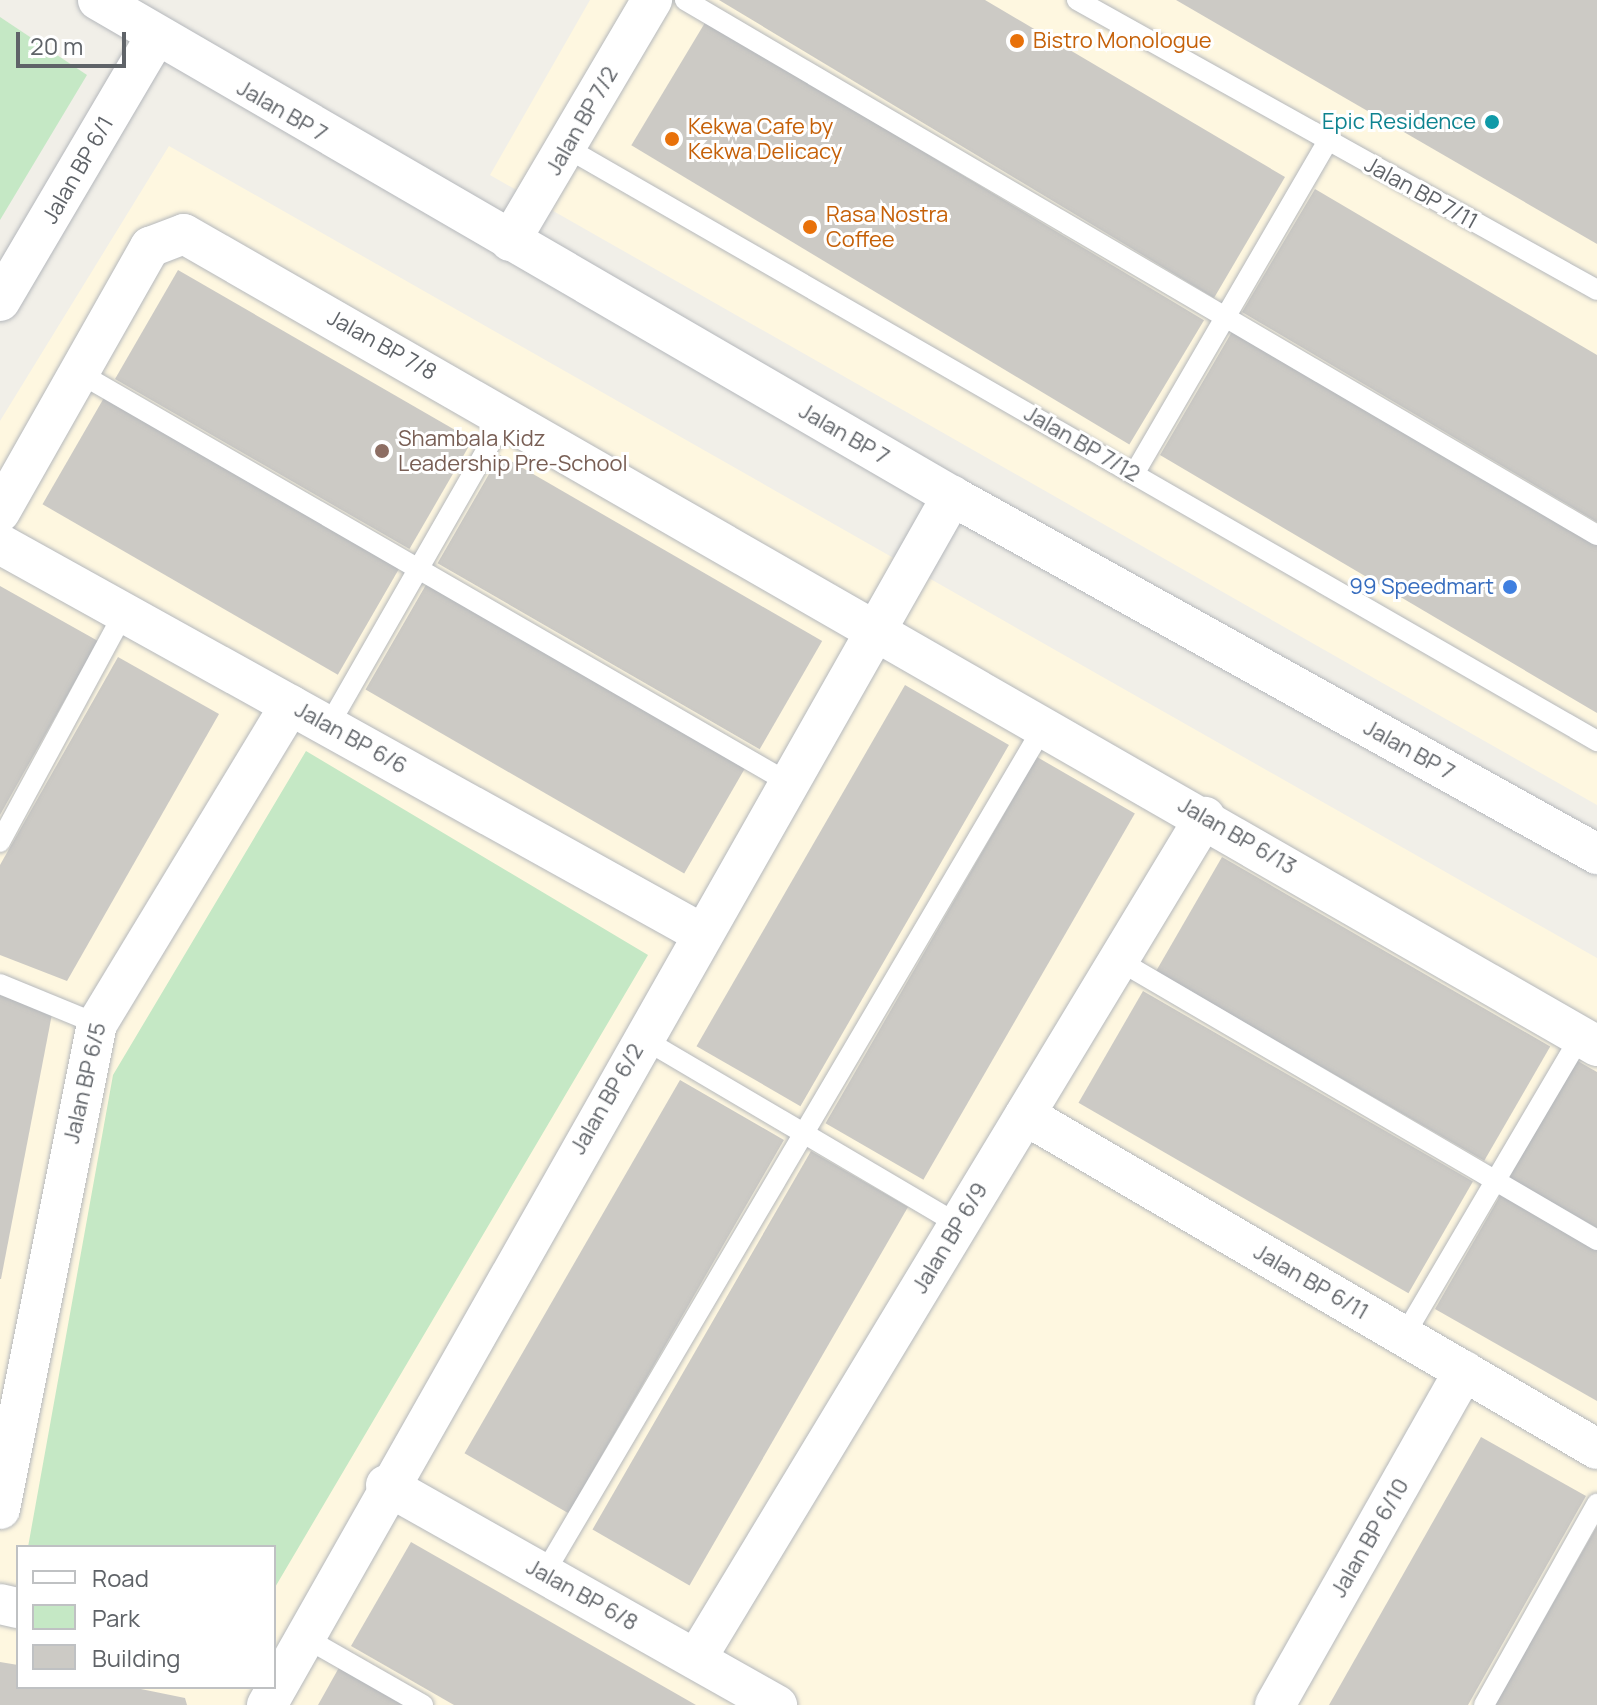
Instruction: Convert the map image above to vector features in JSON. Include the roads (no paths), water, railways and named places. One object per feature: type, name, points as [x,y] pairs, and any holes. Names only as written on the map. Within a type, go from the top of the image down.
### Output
[{"type":"street","name":"Jalan BP 7","points":[[98,0],[155,38],[952,496],[1597,854]]},
{"type":"street","name":"Jalan BP 7/2","points":[[510,241],[652,0]]},
{"type":"street","name":"Jalan BP 6/1","points":[[0,301],[155,38]]},
{"type":"street","name":"Jalan BP 7/8","points":[[0,512],[81,374],[150,247],[184,234],[507,414],[877,627]]},
{"type":"street","name":"Jalan BP 6/2","points":[[276,1685],[289,1655],[952,496]]},
{"type":"street","name":"Jalan BP 6/6","points":[[0,544],[701,933]]},
{"type":"street","name":"Jalan BP 6/13","points":[[877,627],[1589,1041]]},
{"type":"street","name":"Jalan BP 6/5","points":[[0,1509],[97,1024],[290,705]]},
{"type":"street","name":"Jalan BP 6/9","points":[[696,1659],[1205,817]]},
{"type":"street","name":"Jalan BP 6/11","points":[[1025,1115],[1597,1449]]},
{"type":"street","name":"Jalan BP 6/10","points":[[1275,1705],[1464,1371]]},
{"type":"street","name":"Jalan BP 6/8","points":[[386,1485],[777,1705]]},
{"type":"lane","points":[[685,0],[1597,535]]},
{"type":"lane","name":"Jalan BP 7/11","points":[[1077,0],[1597,290]]},
{"type":"lane","points":[[1134,474],[1328,141]]},
{"type":"lane","name":"Jalan BP 7/12","points":[[567,148],[1597,741]]},
{"type":"lane","points":[[81,374],[421,566],[789,783]]},
{"type":"lane","points":[[329,725],[507,414]]},
{"type":"lane","points":[[0,842],[124,613]]},
{"type":"lane","points":[[544,1574],[1045,724]]},
{"type":"lane","points":[[1118,960],[1597,1240]]},
{"type":"lane","points":[[0,984],[97,1024]]},
{"type":"lane","points":[[642,1038],[959,1225]]},
{"type":"lane","points":[[1404,1336],[1495,1181],[1589,1041]]},
{"type":"lane","points":[[1484,1705],[1597,1504]]},
{"type":"lane","points":[[289,1655],[423,1705]]},
{"type":"place","name":"Bistro Monologue","points":[[1017,41]]},
{"type":"place","name":"Epic Residence","points":[[1492,122]]},
{"type":"place","name":"Kekwa Cafe by Kekwa Delicacy","points":[[672,139]]},
{"type":"place","name":"Rasa Nostra Coffee","points":[[810,227]]},
{"type":"place","name":"Shambala Kidz Leadership Pre-School","points":[[382,451]]},
{"type":"place","name":"99 Speedmart","points":[[1510,587]]}]
